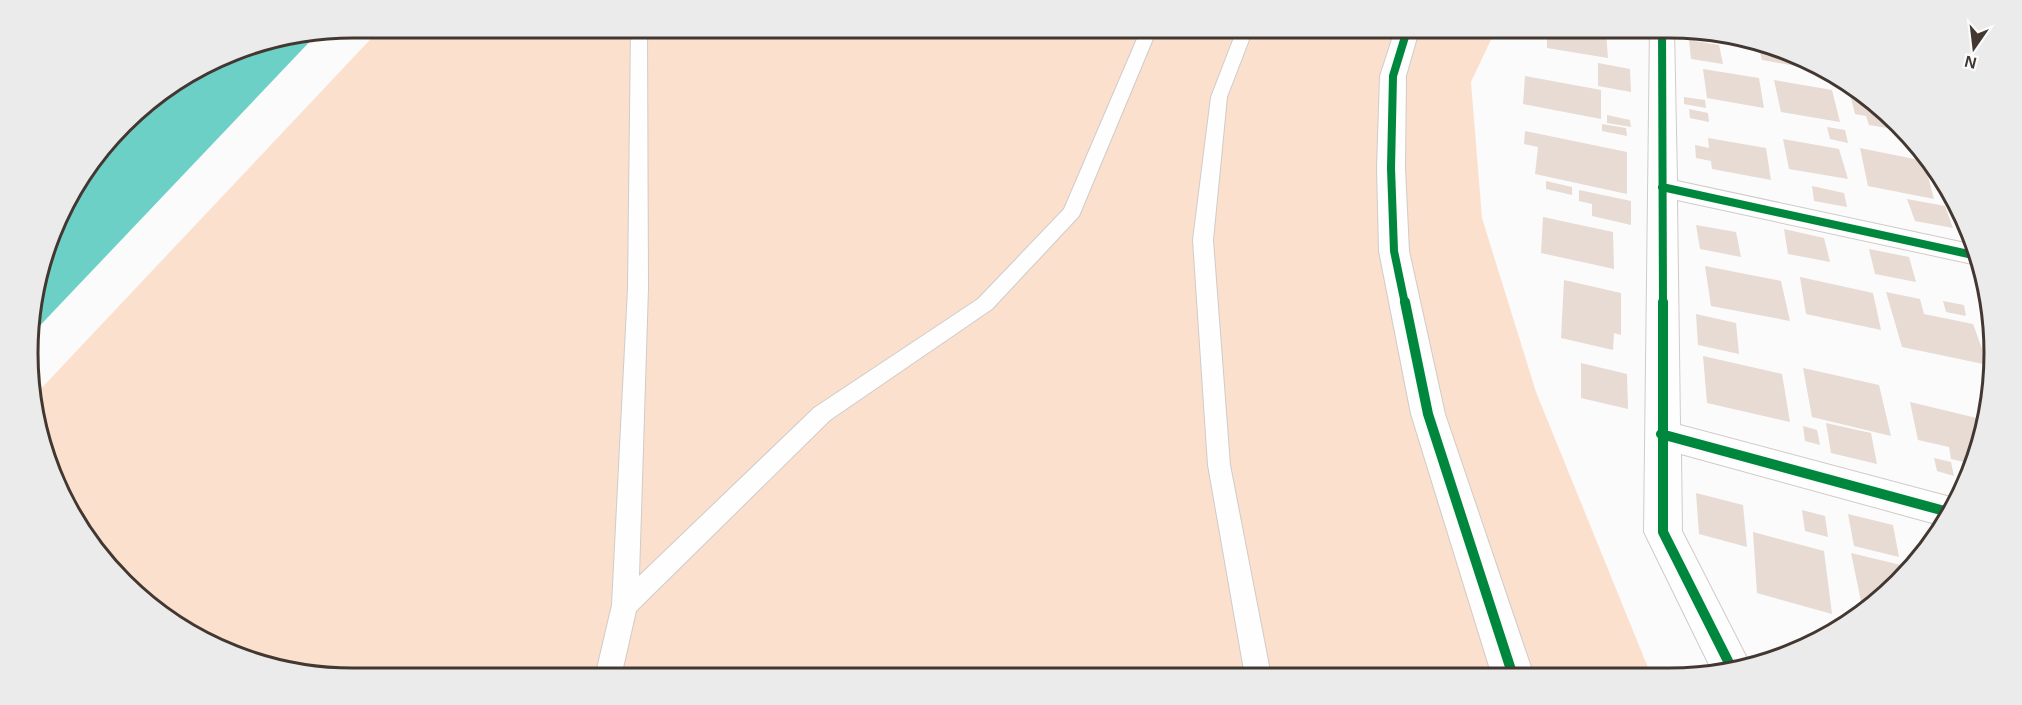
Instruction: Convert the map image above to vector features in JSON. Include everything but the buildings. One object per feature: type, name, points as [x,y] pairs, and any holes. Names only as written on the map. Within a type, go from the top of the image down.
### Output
[{"type":"street","points":[[1405,38],[1393,76],[1391,168],[1394,251],[1428,414],[1510,668]]},
{"type":"street","points":[[1662,38],[1661,434],[1663,532],[1728,662]]},
{"type":"street","points":[[1662,187],[1969,254]]},
{"type":"street","points":[[1661,434],[1942,510]]},
{"type":"lane","points":[[610,668],[625,605],[638,288],[639,38]]},
{"type":"lane","points":[[625,605],[822,414],[985,304],[1072,212],[1145,38]]},
{"type":"lane","points":[[1242,38],[1219,97],[1203,240],[1219,465],[1257,668]]},
{"type":"shaded area","points":[[372,38],[1492,38],[1471,82],[1482,218],[1536,392],[1648,668],[352,668],[311,665],[251,651],[213,635],[177,614],[130,575],[91,528],[70,492],[48,434],[40,390]]},
{"type":"water","points":[[311,40],[38,327],[48,271],[61,232],[91,177],[130,130],[177,91],[213,70],[251,54]]},
{"type":"cycle path","points":[[1405,38],[1393,76],[1391,168],[1394,251],[1428,414],[1510,668]]},
{"type":"cycle path","points":[[1662,38],[1663,532],[1728,662]]},
{"type":"cycle path","points":[[1662,187],[1969,254]]},
{"type":"cycle path","points":[[1661,434],[1942,510]]}]
